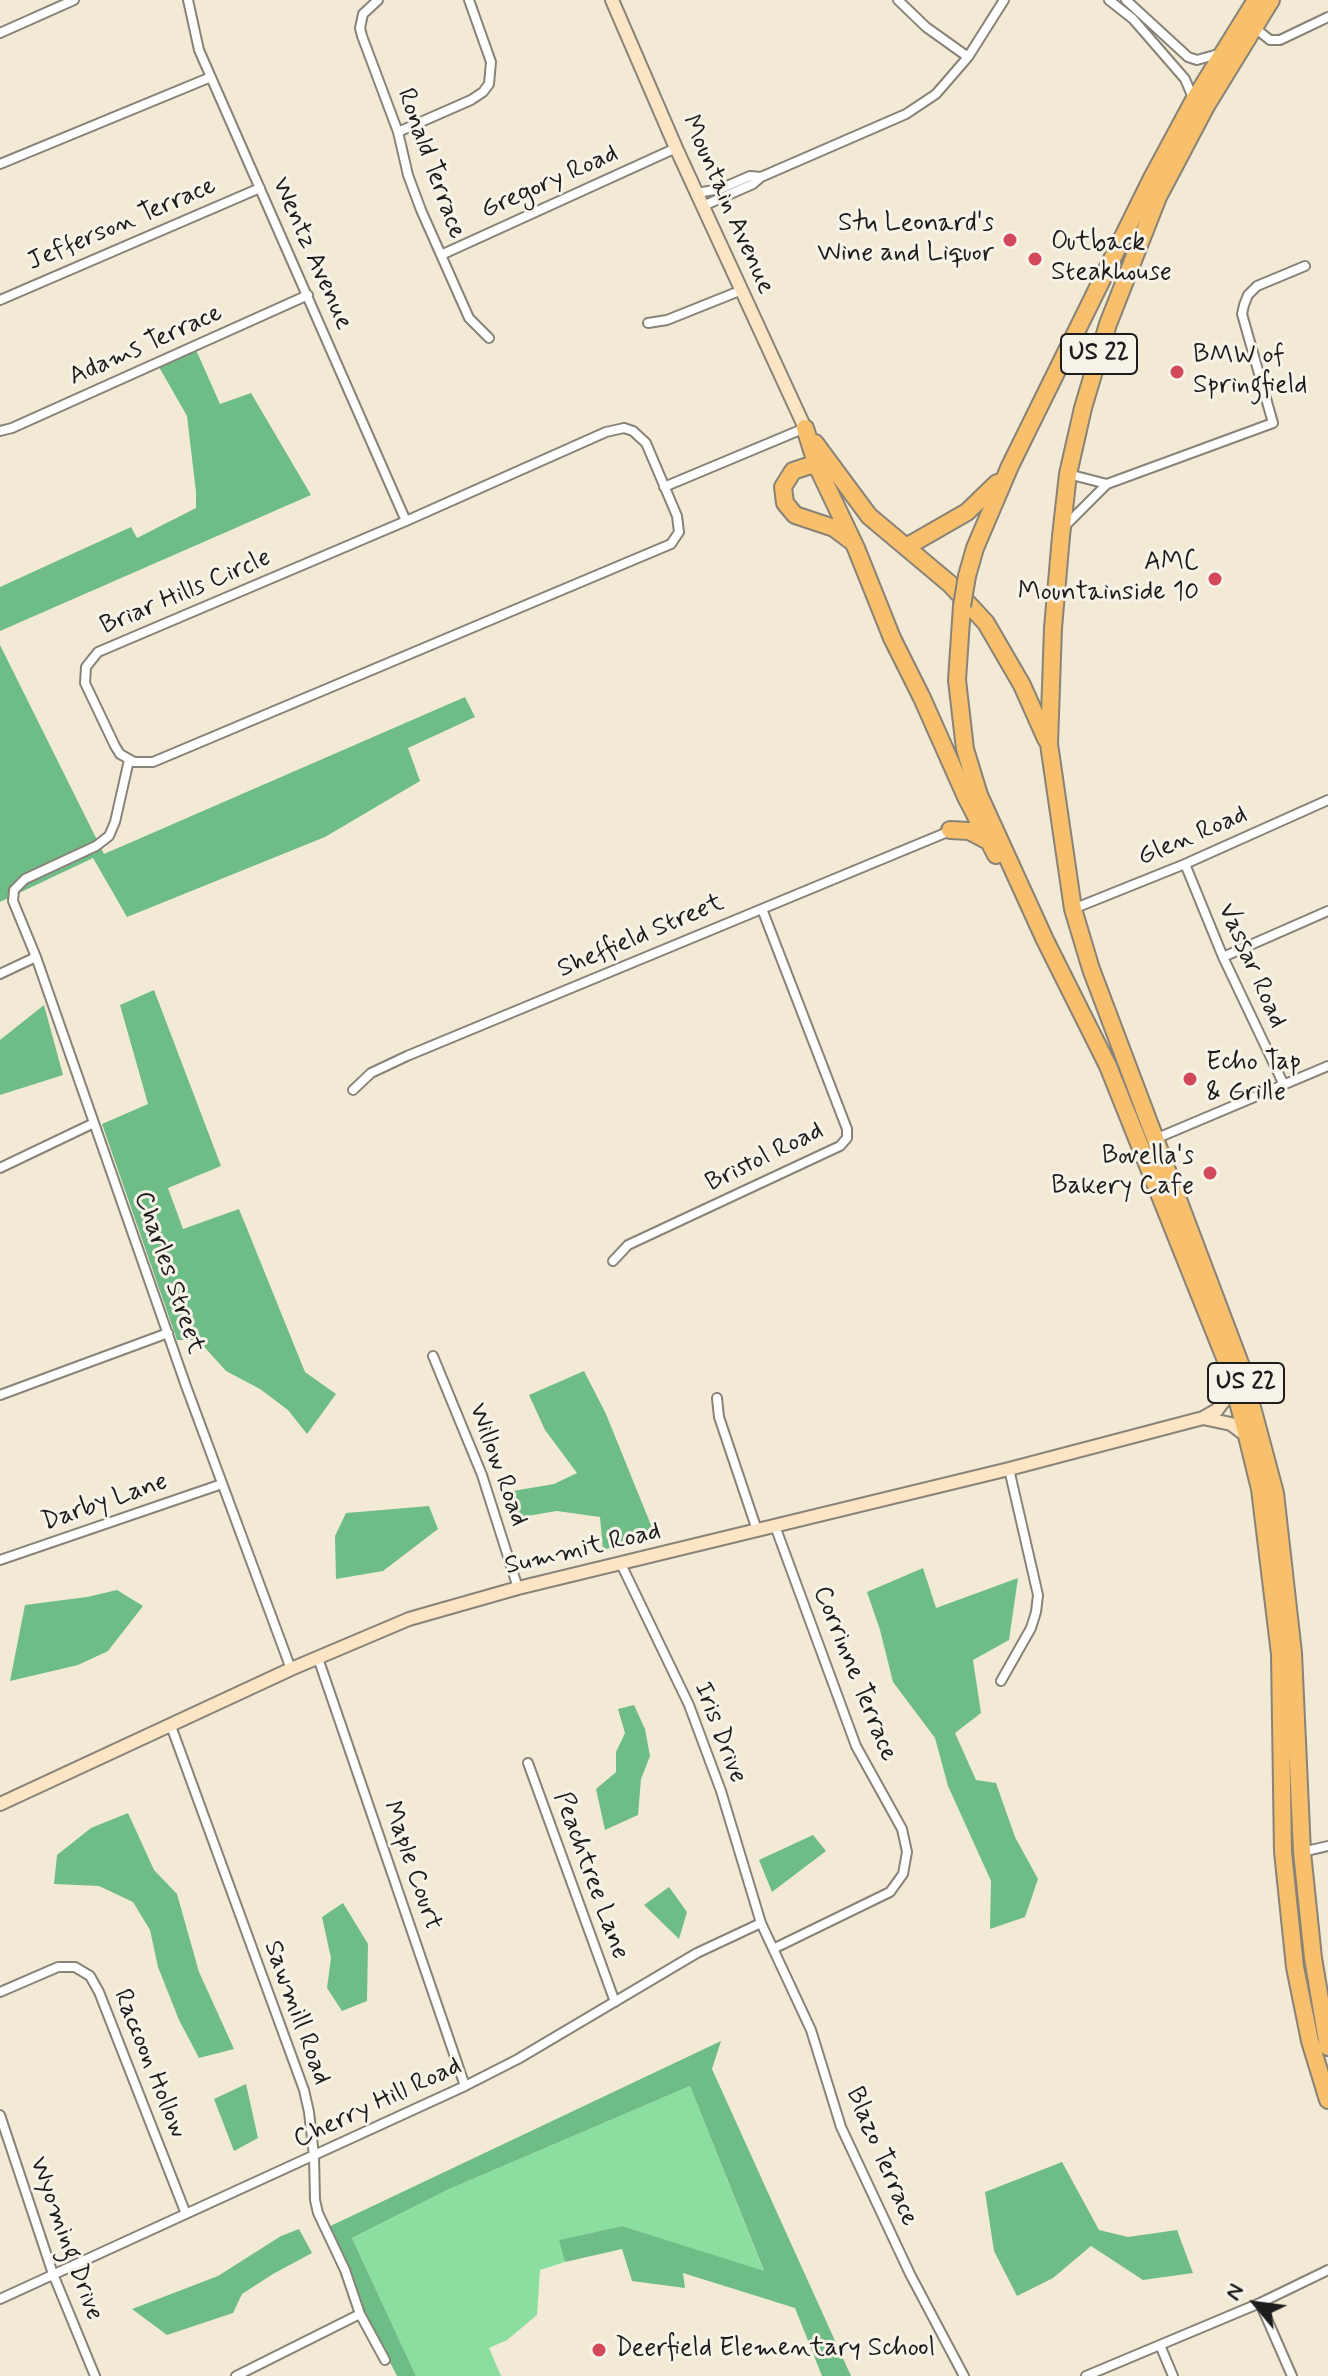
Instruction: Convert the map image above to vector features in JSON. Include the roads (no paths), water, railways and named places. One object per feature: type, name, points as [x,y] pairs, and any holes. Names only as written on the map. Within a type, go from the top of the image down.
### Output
[{"type":"highway","name":"US 22","points":[[1256,0],[1194,100],[1159,164],[1010,466],[975,548],[967,576],[957,680],[965,749],[979,795],[1045,940],[1108,1066],[1235,1386],[1260,1489],[1280,1654],[1283,1852],[1295,1967],[1310,2041],[1328,2100]]},
{"type":"highway","name":"US 22","points":[[1271,0],[1189,136],[1152,212],[1108,324],[1083,408],[1068,474],[1053,628],[1049,744],[1073,909],[1091,969],[1241,1366],[1275,1493],[1293,1653],[1302,1852],[1313,1958],[1328,2047]]},
{"type":"highway","points":[[805,428],[817,466],[856,548],[892,638],[966,797],[1045,940]]},
{"type":"highway","points":[[805,428],[869,516]]},
{"type":"highway","points":[[856,548],[844,533],[795,515],[785,503],[783,487],[793,471],[804,465],[817,466],[853,502],[950,584],[986,623],[1022,685],[1049,744]]},
{"type":"highway","points":[[906,547],[979,503],[1010,466]]},
{"type":"highway","points":[[950,830],[964,814],[966,797]]},
{"type":"highway","points":[[950,830],[969,831],[988,841]]},
{"type":"main road","name":"Mountain Avenue","points":[[612,0],[676,148],[805,428]]},
{"type":"main road","name":"Summit Road","points":[[0,1804],[291,1669],[409,1619],[518,1588],[1009,1469],[1203,1418],[1217,1410],[1235,1386]]},
{"type":"main road","points":[[1203,1418],[1231,1424],[1247,1436]]},
{"type":"street","points":[[0,33],[74,0]]},
{"type":"street","name":"Wentz Avenue","points":[[188,0],[199,50],[406,521]]},
{"type":"street","name":"Ronald Terrace","points":[[378,0],[363,14],[360,28],[398,132],[408,175],[469,318],[489,338]]},
{"type":"street","points":[[398,132],[471,100],[489,84],[491,62],[469,0]]},
{"type":"street","points":[[898,0],[926,27],[968,57]]},
{"type":"street","points":[[703,206],[753,184],[761,177],[906,114],[936,94],[968,57],[1004,0]]},
{"type":"street","points":[[1109,0],[1133,19],[1185,79],[1194,100]]},
{"type":"street","points":[[1126,0],[1188,57],[1197,60],[1223,53]]},
{"type":"street","points":[[1254,27],[1276,41],[1328,17]]},
{"type":"street","points":[[0,164],[211,77]]},
{"type":"street","name":"Gregory Road","points":[[441,255],[676,148]]},
{"type":"street","points":[[697,193],[720,189],[750,176],[761,177]]},
{"type":"street","name":"Jefferson Terrace","points":[[0,300],[260,188]]},
{"type":"street","points":[[1061,530],[1107,484],[1273,423],[1242,314],[1244,305],[1257,286],[1305,266]]},
{"type":"street","points":[[648,323],[667,320],[742,290]]},
{"type":"street","name":"Adams Terrace","points":[[0,431],[308,295]]},
{"type":"street","points":[[664,487],[805,428]]},
{"type":"street","name":"Briar Hills Circle","points":[[615,429],[633,431],[646,443],[664,487],[680,525],[676,539],[665,548],[153,762],[144,764],[129,760],[115,746],[85,683],[86,667],[98,652],[615,429]]},
{"type":"street","points":[[1068,474],[1107,484]]},
{"type":"street","name":"Charles Street","points":[[129,760],[109,836],[96,846],[25,879],[14,890],[13,901],[36,957],[222,1484],[291,1669]]},
{"type":"street","name":"Glen Road","points":[[1073,909],[1185,864],[1328,800]]},
{"type":"street","name":"Sheffield Street","points":[[353,1090],[371,1073],[401,1059],[950,830]]},
{"type":"street","name":"Vassar Road","points":[[1185,864],[1223,957],[1283,1083]]},
{"type":"street","name":"Bristol Road","points":[[613,1261],[628,1245],[840,1146],[847,1138],[847,1129],[762,909]]},
{"type":"street","points":[[1223,957],[1328,911]]},
{"type":"street","points":[[0,974],[36,957]]},
{"type":"street","points":[[1155,1139],[1328,1066]]},
{"type":"street","points":[[0,1168],[94,1123]]},
{"type":"street","points":[[0,1395],[168,1333]]},
{"type":"street","name":"Willow Road","points":[[433,1356],[482,1475],[518,1588]]},
{"type":"street","points":[[717,1398],[719,1417],[757,1530]]},
{"type":"street","points":[[1001,1681],[1031,1628],[1038,1595],[1009,1469]]},
{"type":"street","name":"Darby Lane","points":[[0,1560],[222,1484]]},
{"type":"street","name":"Corrinne Terrace","points":[[775,1526],[856,1746],[902,1829],[907,1852],[903,1874],[881,1899],[775,1948]]},
{"type":"street","name":"Iris Drive","points":[[621,1564],[689,1705],[721,1791],[761,1923],[775,1948]]},
{"type":"street","name":"Maple Court","points":[[318,1658],[465,2086]]},
{"type":"street","name":"Sawmill Road","points":[[171,1726],[304,2090],[314,2156],[318,2213],[345,2270],[360,2314],[385,2360]]},
{"type":"street","name":"Peachtree Lane","points":[[528,1763],[615,2002]]},
{"type":"street","points":[[1302,1852],[1328,1846]]},
{"type":"street","name":"Cherry Hill Road","points":[[0,2299],[465,2086],[518,2059],[697,1953],[761,1923]]},
{"type":"street","name":"Blazo Terrace","points":[[775,1948],[811,2030],[841,2127],[910,2274],[964,2376]]},
{"type":"street","name":"Raccoon Hollow","points":[[0,1992],[58,1967],[75,1967],[90,1976],[105,2006],[186,2214]]},
{"type":"street","name":"Wyoming Drive","points":[[0,2115],[53,2274],[95,2376]]},
{"type":"street","points":[[1086,2376],[1260,2303],[1328,2270]]},
{"type":"street","points":[[1260,2303],[1292,2376]]},
{"type":"street","points":[[236,2376],[360,2314]]},
{"type":"street","points":[[1160,2345],[1173,2376]]},
{"type":"place","name":"Stu Leonard's Wine and Liquor","points":[[1010,240]]},
{"type":"place","name":"Outback Steakhouse","points":[[1035,259]]},
{"type":"place","name":"BMW of Springfield","points":[[1177,372]]},
{"type":"place","name":"AMC Mountainside 10","points":[[1215,579]]},
{"type":"place","name":"Echo Tap & Grille","points":[[1190,1079]]},
{"type":"place","name":"Bovella's Bakery Cafe","points":[[1210,1173]]},
{"type":"place","name":"Deerfield Elementary School","points":[[599,2350]]}]
